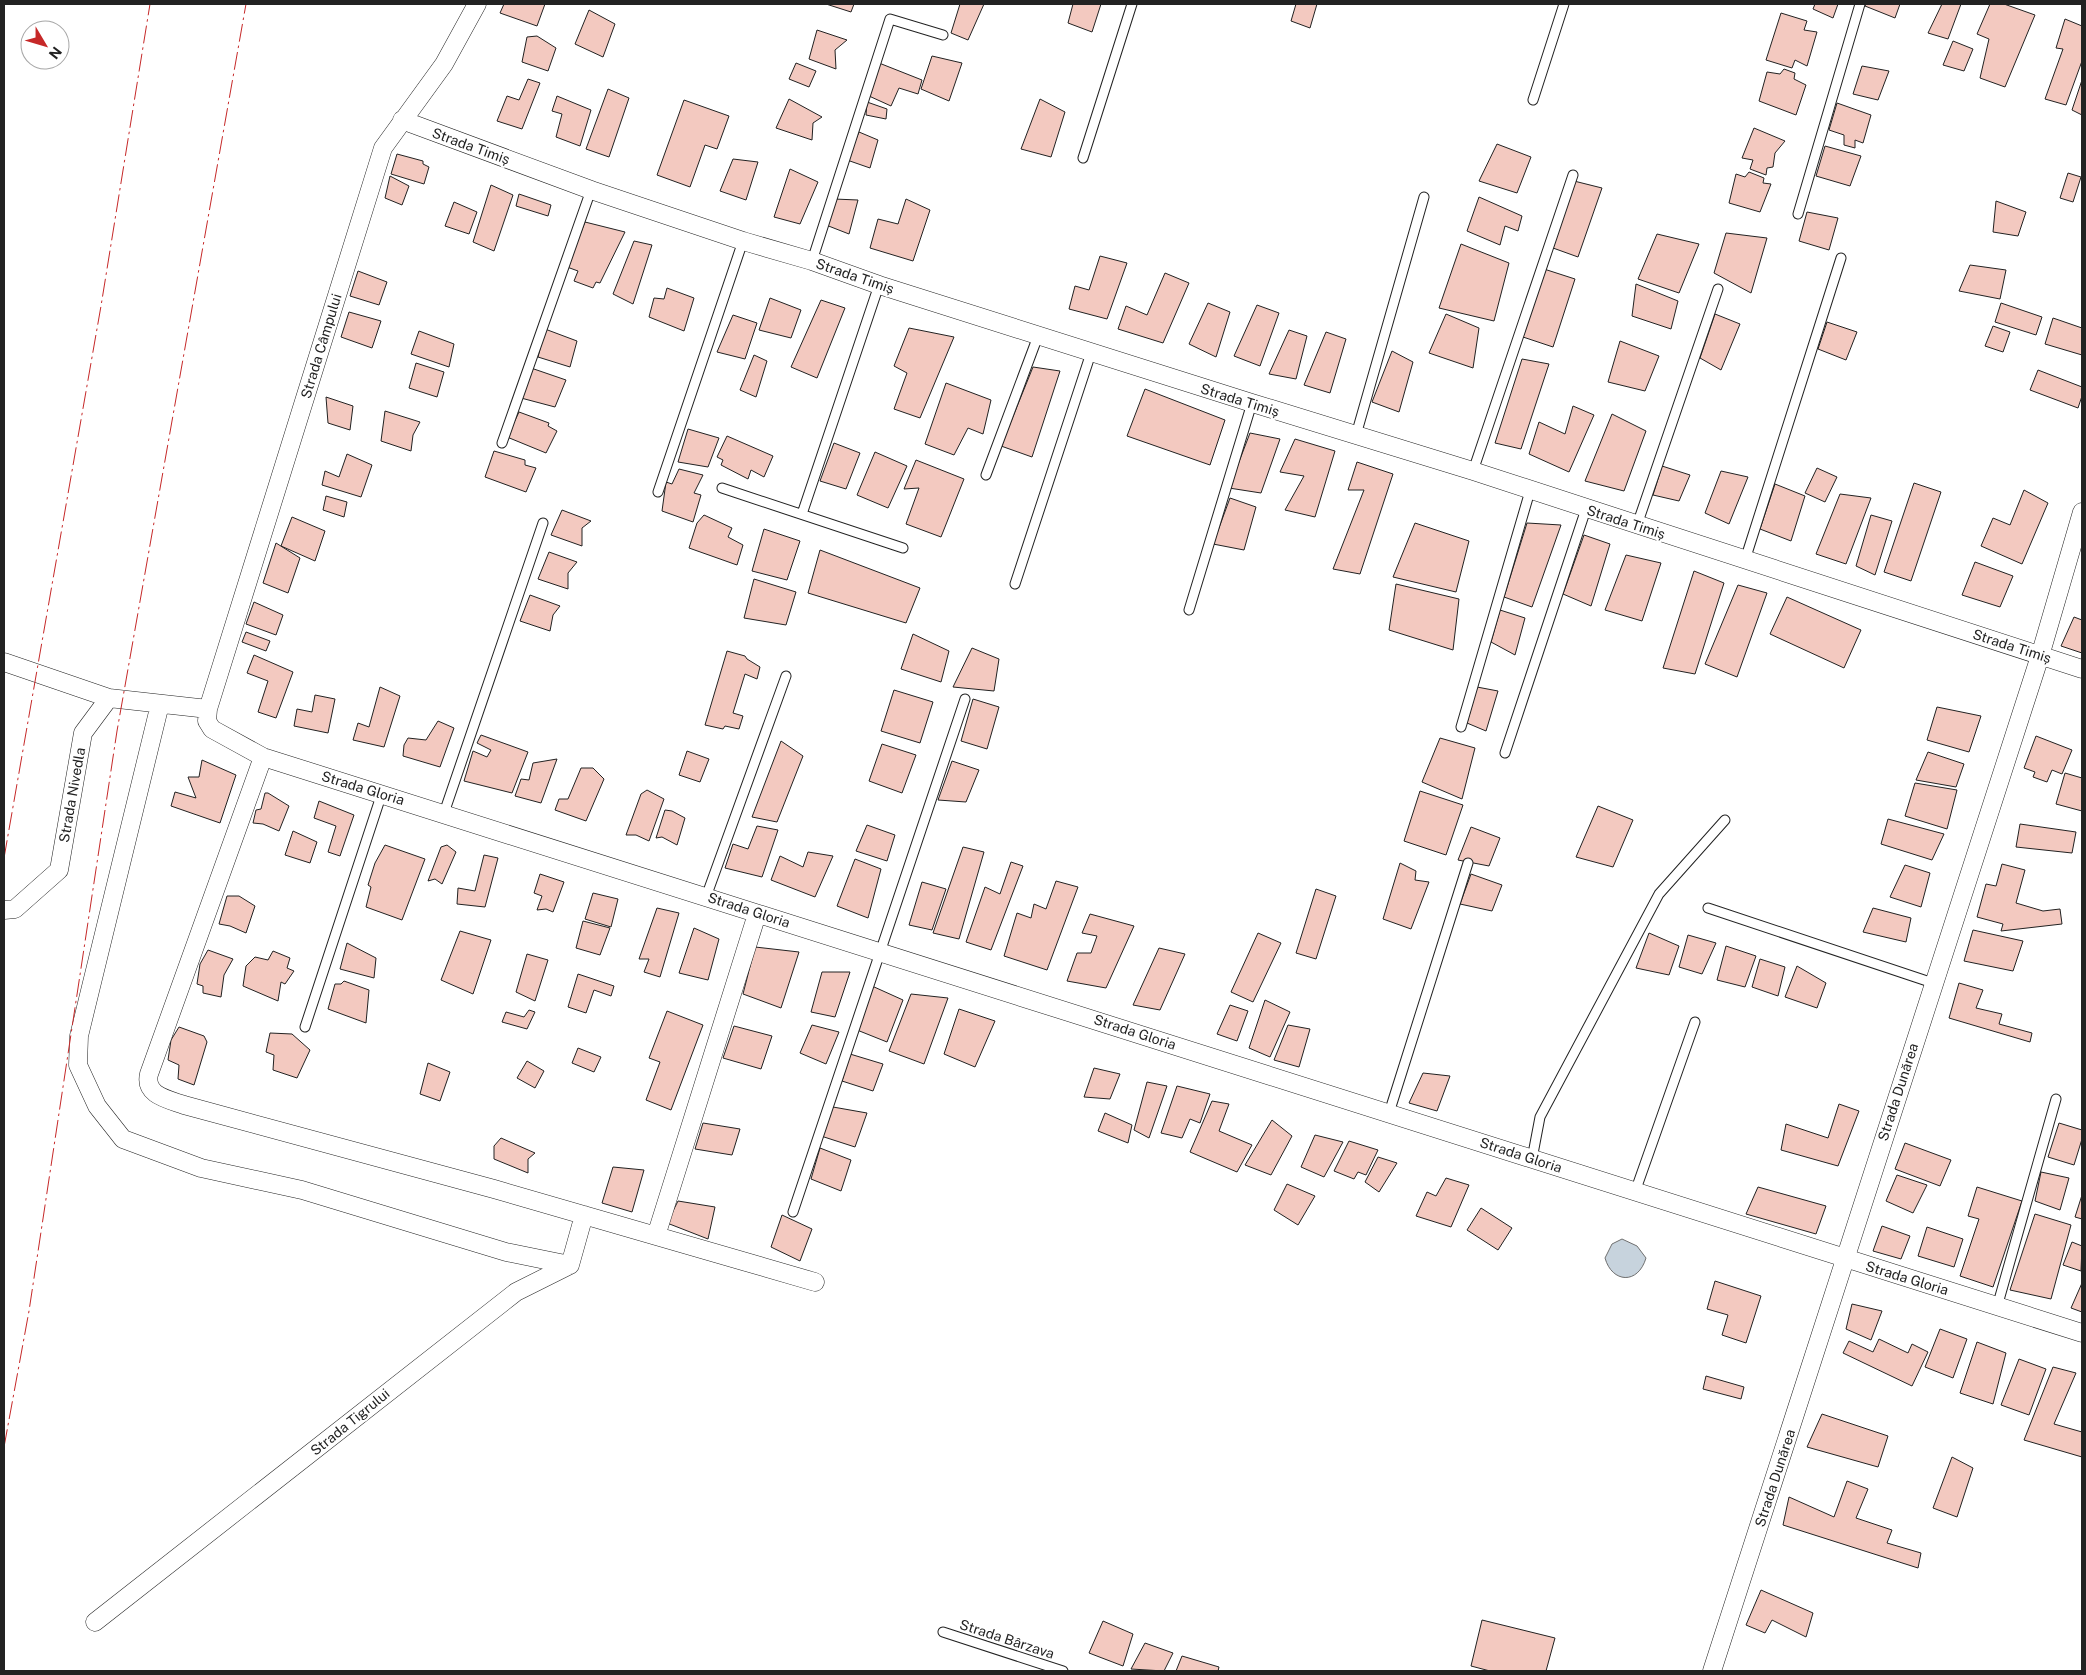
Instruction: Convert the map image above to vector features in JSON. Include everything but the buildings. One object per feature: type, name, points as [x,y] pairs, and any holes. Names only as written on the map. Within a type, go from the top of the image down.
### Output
[{"type":"street","name":"Strada Câmpului","points":[[208,709],[383,148],[444,64],[477,4]]},
{"type":"street","name":"Strada Timiș","points":[[402,120],[591,190],[743,241],[812,260],[879,285],[1091,353],[1473,471],[2082,669]]},
{"type":"street","name":"Strada Dunărea","points":[[1712,1671],[2040,656],[2082,512]]},
{"type":"street","points":[[4,662],[108,698],[208,709]]},
{"type":"street","name":"Strada Nivedla","points":[[4,910],[15,909],[59,870],[83,733],[108,698]]},
{"type":"street","points":[[160,704],[79,1036],[78,1065],[97,1106],[123,1139],[201,1168],[302,1190],[506,1252],[570,1265],[584,1215]]},
{"type":"street","name":"Strada Gloria","points":[[208,709],[207,721],[212,730],[263,757],[2082,1333]]},
{"type":"street","points":[[263,757],[149,1074],[147,1083],[149,1089],[159,1096],[184,1105],[584,1215],[815,1282]]},
{"type":"street","points":[[656,1236],[757,914]]},
{"type":"street","name":"Strada Tigrului","points":[[96,1622],[516,1292],[570,1265]]},
{"type":"lane","points":[[1083,158],[1132,4]]},
{"type":"lane","points":[[1533,100],[1564,4]]},
{"type":"lane","points":[[1798,214],[1860,4]]},
{"type":"lane","points":[[812,260],[890,19],[943,35]]},
{"type":"lane","points":[[1473,471],[1573,175]]},
{"type":"lane","points":[[502,443],[591,190]]},
{"type":"lane","points":[[1356,435],[1424,197]]},
{"type":"lane","points":[[658,492],[743,241]]},
{"type":"lane","points":[[1745,560],[1841,258]]},
{"type":"lane","points":[[802,514],[879,285]]},
{"type":"lane","points":[[1637,525],[1718,288]]},
{"type":"lane","points":[[986,475],[1038,336]]},
{"type":"lane","points":[[1015,584],[1091,353]]},
{"type":"lane","points":[[1188,610],[1252,403]]},
{"type":"lane","points":[[722,488],[904,548]]},
{"type":"lane","points":[[1461,727],[1530,491]]},
{"type":"lane","points":[[1506,753],[1586,508]]},
{"type":"lane","points":[[444,813],[543,523]]},
{"type":"lane","points":[[706,897],[786,676]]},
{"type":"lane","points":[[793,1212],[965,698]]},
{"type":"lane","points":[[305,1027],[382,794]]},
{"type":"lane","points":[[1532,1159],[1540,1117],[1659,894],[1725,820]]},
{"type":"lane","points":[[1389,1113],[1468,863]]},
{"type":"lane","points":[[1708,908],[1933,983]]},
{"type":"lane","points":[[1635,1192],[1695,1022]]},
{"type":"lane","points":[[1997,1306],[2056,1099]]},
{"type":"lane","name":"Strada Bârzava","points":[[943,1632],[1063,1671]]},
{"type":"shaded area","points":[[1622,1239],[1637,1246],[1646,1258],[1637,1273],[1625,1278],[1613,1272],[1605,1258],[1612,1244]]},
{"type":"power","points":[[4,858],[101,306],[150,4]]},
{"type":"power","points":[[4,1447],[29,1311],[117,731],[246,4]]}]
